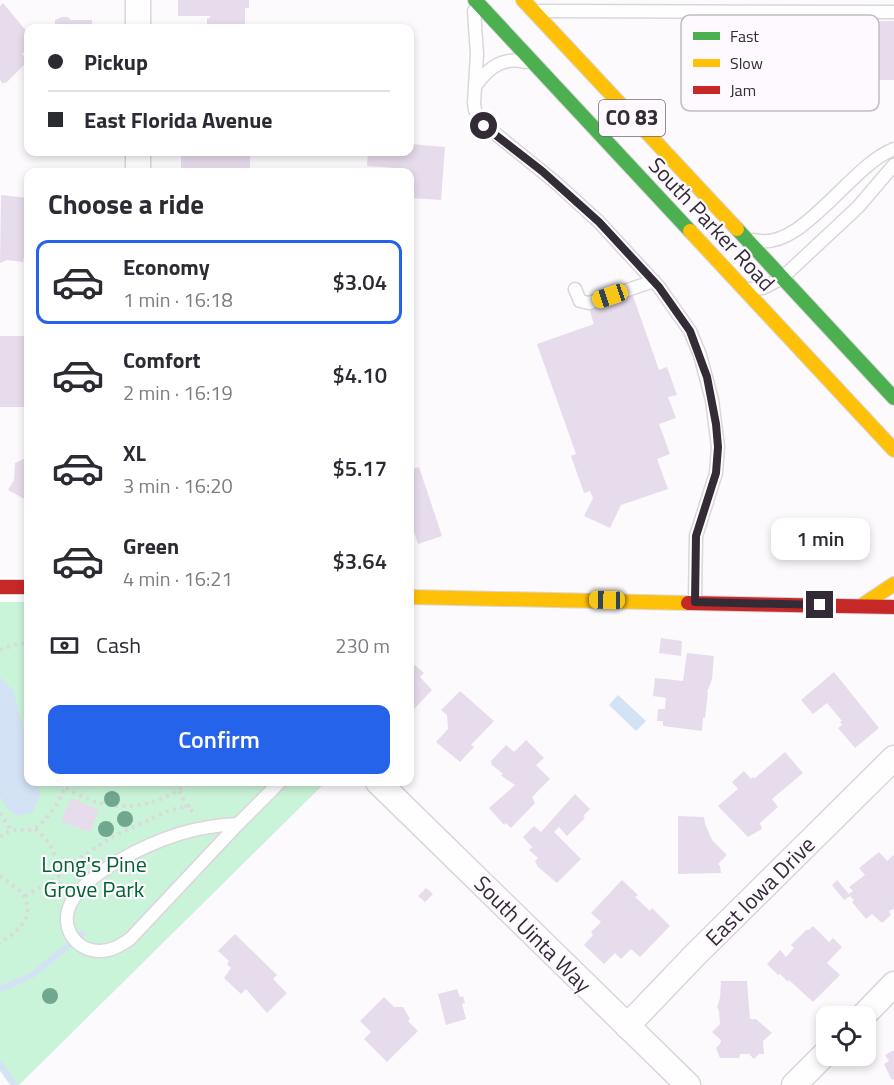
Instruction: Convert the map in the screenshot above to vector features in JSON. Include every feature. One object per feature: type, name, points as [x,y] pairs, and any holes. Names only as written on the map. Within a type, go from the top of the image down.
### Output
[{"type":"main road","name":"South Parker Road","points":[[474,0],[894,450]]},
{"type":"main road","name":"South Parker Road","points":[[523,0],[894,398]]},
{"type":"main road","points":[[861,606],[894,584]]},
{"type":"main road","points":[[0,588],[24,587]]},
{"type":"main road","points":[[414,597],[894,607]]},
{"type":"street","points":[[138,0],[138,24]]},
{"type":"street","name":"East Iowa Drive","points":[[627,1026],[696,954],[894,758]]},
{"type":"street","name":"South Uinta Way","points":[[382,786],[688,1085]]},
{"type":"street","points":[[873,1006],[894,984]]},
{"type":"street","points":[[795,1085],[816,1063]]},
{"type":"lane","points":[[474,0],[477,33],[475,110],[484,126],[570,195],[599,222],[654,281],[670,300],[690,331],[707,377],[718,447],[716,473],[706,509],[697,530],[695,543],[695,602]]},
{"type":"lane","points":[[533,11],[894,12]]},
{"type":"lane","points":[[476,85],[496,64],[516,61],[536,66]]},
{"type":"lane","points":[[742,235],[756,241],[767,242],[788,235],[803,225],[872,161],[894,149]]},
{"type":"lane","points":[[742,288],[763,288],[782,278],[858,207],[894,165]]},
{"type":"lane","points":[[575,289],[580,301],[589,303],[654,281]]},
{"type":"lane","points":[[238,824],[211,826],[178,834],[151,845],[98,875],[82,888],[71,903],[66,916],[68,930],[75,941],[85,949],[101,951],[116,948],[130,939],[276,786]]},
{"type":"path","points":[[0,650],[24,644]]},
{"type":"path","points":[[0,837],[6,831],[35,828],[52,810],[66,788],[96,802],[128,805],[155,802],[185,786]]},
{"type":"path","points":[[178,791],[186,806],[211,826]]},
{"type":"path","points":[[25,896],[58,877],[73,862],[112,837],[168,811],[195,804]]},
{"type":"path","points":[[0,813],[11,830]]},
{"type":"path","points":[[35,828],[53,848],[57,857],[58,877]]},
{"type":"path","points":[[0,876],[25,896],[27,908],[26,919],[22,927],[0,943]]},
{"type":"green space","name":"Long's Pine Grove Park","points":[[0,602],[24,602],[24,786],[322,786],[19,1085],[10,1085],[0,1071]]},
{"type":"water","points":[[0,677],[13,690],[24,730],[24,786],[39,786],[40,794],[33,812],[17,816],[8,810],[0,796]]},
{"type":"water","points":[[618,695],[646,721],[636,731],[609,705]]},
{"type":"building","points":[[178,0],[249,0],[249,8],[245,8],[245,24],[207,24],[207,18],[210,16],[178,16]]},
{"type":"building","points":[[3,3],[24,28],[24,52],[22,54],[24,65],[3,84],[0,80],[0,6]]},
{"type":"building","points":[[68,17],[71,20],[92,20],[92,24],[55,24],[55,20]]},
{"type":"building","points":[[879,21],[894,21],[894,80],[879,80]]},
{"type":"building","points":[[414,144],[445,147],[441,200],[414,198],[414,168],[367,166],[368,156],[414,156]]},
{"type":"building","points":[[181,156],[250,156],[250,168],[181,168]]},
{"type":"building","points":[[1,195],[24,198],[23,262],[7,260],[0,263]]},
{"type":"building","points":[[632,293],[659,370],[667,367],[677,395],[668,397],[676,418],[659,424],[670,454],[657,459],[668,489],[621,505],[610,528],[584,516],[593,498],[590,491],[584,493],[571,456],[576,454],[537,344],[594,324],[589,308]]},
{"type":"building","points":[[0,336],[24,336],[24,407],[0,407]]},
{"type":"building","points":[[24,459],[24,499],[8,490],[14,480],[15,463]]},
{"type":"building","points":[[419,467],[442,536],[418,544],[414,532],[414,469]]},
{"type":"building","points":[[661,638],[682,641],[681,656],[659,653]]},
{"type":"building","points":[[687,653],[714,656],[702,731],[663,726],[663,721],[657,721],[658,709],[665,709],[666,698],[653,696],[655,678],[683,681]]},
{"type":"building","points":[[415,665],[424,673],[420,677],[432,690],[414,709]]},
{"type":"building","points":[[834,672],[879,728],[855,748],[838,728],[842,725],[840,722],[842,721],[827,703],[813,714],[801,700]]},
{"type":"building","points":[[460,691],[494,721],[471,745],[474,747],[460,762],[436,742],[448,729],[447,715],[441,710]]},
{"type":"building","points":[[526,740],[544,758],[536,765],[550,779],[532,797],[535,803],[511,828],[506,823],[504,825],[489,808],[515,785],[501,775],[503,774],[491,764],[491,761],[506,745],[514,752]]},
{"type":"building","points":[[785,752],[803,773],[772,799],[778,807],[760,823],[762,829],[748,837],[718,806],[738,789],[732,782],[744,771],[751,779],[755,778]]},
{"type":"building","points":[[575,794],[590,809],[583,816],[585,818],[567,836],[559,827],[554,832],[581,859],[557,883],[538,867],[535,861],[538,858],[529,850],[533,846],[523,837],[534,826],[541,832]]},
{"type":"building","points":[[71,798],[99,810],[90,832],[61,821]]},
{"type":"building","points":[[678,816],[704,817],[712,840],[727,855],[718,864],[721,873],[678,874]]},
{"type":"building","points":[[879,852],[887,861],[893,855],[894,857],[894,909],[889,911],[891,915],[882,923],[872,914],[866,919],[850,896],[844,900],[832,885],[837,880],[849,894],[853,891],[849,887],[865,875],[859,868]]},
{"type":"building","points":[[622,880],[638,895],[635,897],[650,911],[652,908],[670,926],[640,957],[631,949],[621,959],[615,953],[604,964],[584,945],[593,935],[591,932],[601,922],[591,913]]},
{"type":"building","points":[[426,888],[433,894],[425,902],[418,896]]},
{"type":"building","points":[[813,926],[829,942],[833,938],[842,947],[827,963],[840,975],[813,1002],[767,964],[780,950],[786,957],[794,948],[791,945]]},
{"type":"building","points":[[235,934],[277,975],[273,979],[287,993],[267,1013],[246,989],[241,994],[224,978],[231,968],[227,964],[229,961],[218,951]]},
{"type":"building","points":[[721,981],[747,981],[750,1019],[756,1019],[772,1033],[763,1041],[764,1054],[759,1054],[754,1059],[749,1054],[740,1054],[739,1058],[720,1058],[716,1048],[721,1040],[712,1032],[720,1024],[717,1007]]},
{"type":"building","points":[[457,989],[460,997],[463,996],[465,1003],[462,1004],[466,1019],[446,1025],[438,994]]},
{"type":"building","points":[[384,997],[394,1007],[403,1007],[410,1019],[408,1021],[418,1031],[387,1062],[364,1039],[371,1032],[360,1021]]},
{"type":"building","points":[[894,1050],[894,1079],[892,1080],[884,1064],[889,1061],[885,1055]]},
{"type":"waterway","points":[[0,989],[31,976],[82,934]]},
{"type":"waterway","points":[[0,1064],[15,1085]]},
{"type":"traffic: fast","points":[[475,0],[690,231]]},
{"type":"traffic: fast","points":[[737,229],[894,398]]},
{"type":"traffic: slow","points":[[523,0],[737,229]]},
{"type":"traffic: slow","points":[[690,231],[894,450]]},
{"type":"traffic: slow","points":[[861,606],[894,584]]},
{"type":"traffic: slow","points":[[414,597],[688,603]]},
{"type":"traffic: jam","points":[[0,587],[24,587]]},
{"type":"traffic: jam","points":[[688,603],[894,607]]},
{"type":"route","points":[[484,126],[564,189],[599,222],[670,300],[690,331],[707,377],[718,447],[716,473],[696,536],[695,602],[820,605]]}]
